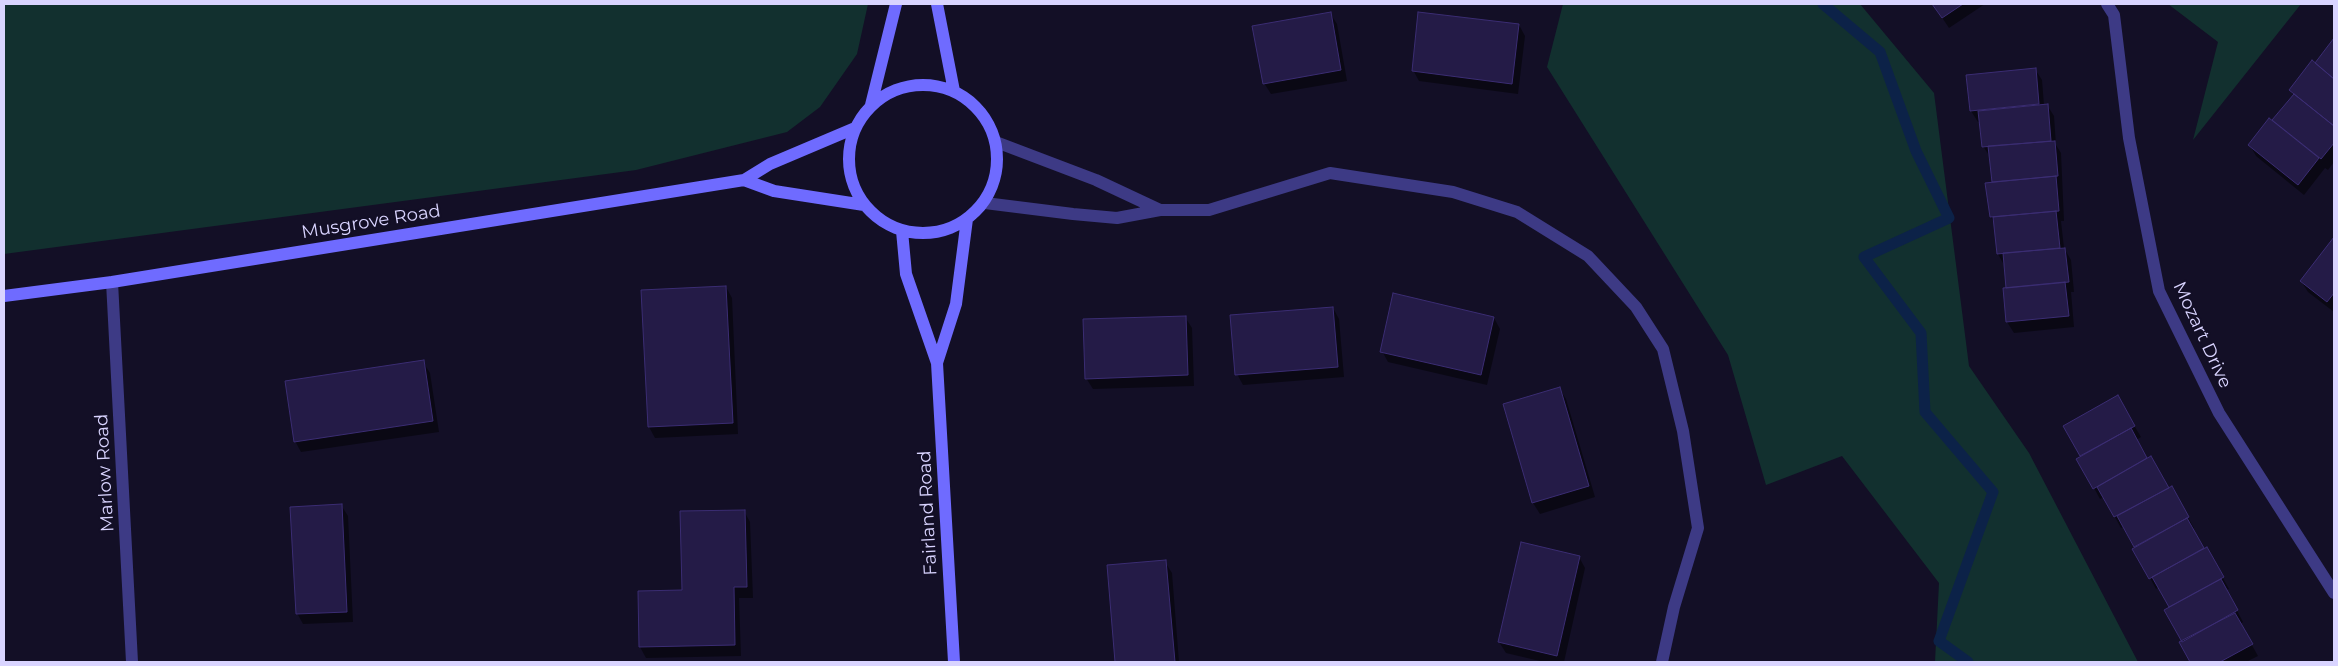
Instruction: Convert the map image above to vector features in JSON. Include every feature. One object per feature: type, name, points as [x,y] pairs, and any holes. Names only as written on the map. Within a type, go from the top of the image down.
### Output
[{"type":"main road","points":[[871,105],[897,88],[918,84],[954,91],[976,106],[989,124],[996,142],[998,169],[991,191],[984,203],[967,219],[953,228],[934,233],[902,231],[864,205],[851,181],[848,158],[855,128],[871,105],[896,4]]},
{"type":"main road","points":[[937,4],[954,91]]},
{"type":"main road","name":"Musgrove Road","points":[[4,296],[112,282],[744,180],[770,164],[855,128]]},
{"type":"main road","name":"Musgrove Road","points":[[744,180],[774,191],[864,205]]},
{"type":"main road","name":"Fairland Road","points":[[937,362],[956,304],[967,219]]},
{"type":"main road","name":"Fairland Road","points":[[902,231],[906,274],[937,362],[954,662]]},
{"type":"street","name":"Mozart Drive","points":[[2107,4],[2114,15],[2129,138],[2159,291],[2219,413],[2334,593]]},
{"type":"street","points":[[996,142],[1096,180],[1160,210]]},
{"type":"street","points":[[984,203],[1117,218],[1160,210],[1208,210],[1330,174],[1453,192],[1517,212],[1588,256],[1636,307],[1663,349],[1683,431],[1698,528],[1674,607],[1662,662]]},
{"type":"street","name":"Marlow Road","points":[[112,282],[132,662]]},
{"type":"green space","points":[[4,4],[868,4],[857,54],[820,107],[787,132],[636,170],[4,254]]},
{"type":"green space","points":[[1563,4],[1860,4],[1934,93],[1969,366],[2029,453],[2138,662],[1935,662],[1939,583],[1842,456],[1766,485],[1728,355],[1547,67]]},
{"type":"green space","points":[[2168,4],[2301,4],[2193,140],[2218,42]]},
{"type":"building","points":[[1932,4],[1963,4],[1942,18]]},
{"type":"building","points":[[1331,12],[1341,70],[1263,84],[1252,26]]},
{"type":"building","points":[[1418,12],[1519,24],[1512,84],[1412,71]]},
{"type":"building","points":[[2334,38],[2334,79],[2315,63]]},
{"type":"building","points":[[2312,60],[2334,79],[2334,126],[2289,90]]},
{"type":"building","points":[[2036,68],[2039,104],[1970,111],[1966,75]]},
{"type":"building","points":[[2294,94],[2334,126],[2334,143],[2321,159],[2272,120]]},
{"type":"building","points":[[2048,104],[2051,141],[1982,147],[1978,111]]},
{"type":"building","points":[[2269,118],[2319,158],[2298,185],[2248,145]]},
{"type":"building","points":[[2055,141],[2058,176],[1992,182],[1988,146]]},
{"type":"building","points":[[2056,176],[2059,211],[1990,217],[1985,183]]},
{"type":"building","points":[[2056,211],[2060,248],[1997,254],[1993,217]]},
{"type":"building","points":[[2334,237],[2334,293],[2327,302],[2300,281]]},
{"type":"building","points":[[2065,248],[2069,282],[2006,288],[2003,253]]},
{"type":"building","points":[[2065,282],[2069,316],[2006,322],[2003,288]]},
{"type":"building","points":[[726,286],[733,423],[648,427],[641,290]]},
{"type":"building","points":[[1393,293],[1494,317],[1481,375],[1380,352]]},
{"type":"building","points":[[1333,307],[1338,367],[1235,375],[1230,315]]},
{"type":"building","points":[[1186,316],[1188,375],[1085,379],[1083,319]]},
{"type":"building","points":[[424,360],[433,421],[294,442],[285,381]]},
{"type":"building","points":[[1560,387],[1589,486],[1532,503],[1503,404]]},
{"type":"building","points":[[2118,395],[2135,426],[2080,456],[2063,426]]},
{"type":"building","points":[[2131,428],[2147,458],[2093,489],[2076,459]]},
{"type":"building","points":[[2151,456],[2169,488],[2114,517],[2097,487]]},
{"type":"building","points":[[2172,486],[2189,517],[2134,547],[2117,516]]},
{"type":"building","points":[[342,504],[347,612],[296,614],[290,507]]},
{"type":"building","points":[[745,510],[747,587],[734,587],[735,645],[639,647],[638,591],[682,590],[680,511]]},
{"type":"building","points":[[2187,518],[2204,548],[2149,579],[2132,549]]},
{"type":"building","points":[[1521,542],[1580,556],[1557,656],[1498,642]]},
{"type":"building","points":[[2207,547],[2224,577],[2169,607],[2152,577]]},
{"type":"building","points":[[1166,560],[1175,662],[1115,662],[1107,565]]},
{"type":"building","points":[[2221,579],[2238,610],[2182,642],[2164,610]]},
{"type":"building","points":[[2235,613],[2253,644],[2220,662],[2190,662],[2179,642]]},
{"type":"waterway","points":[[1823,4],[1880,52],[1916,151],[1949,218],[1864,257],[1921,333],[1925,412],[1993,492],[1939,641],[1968,662]]}]
